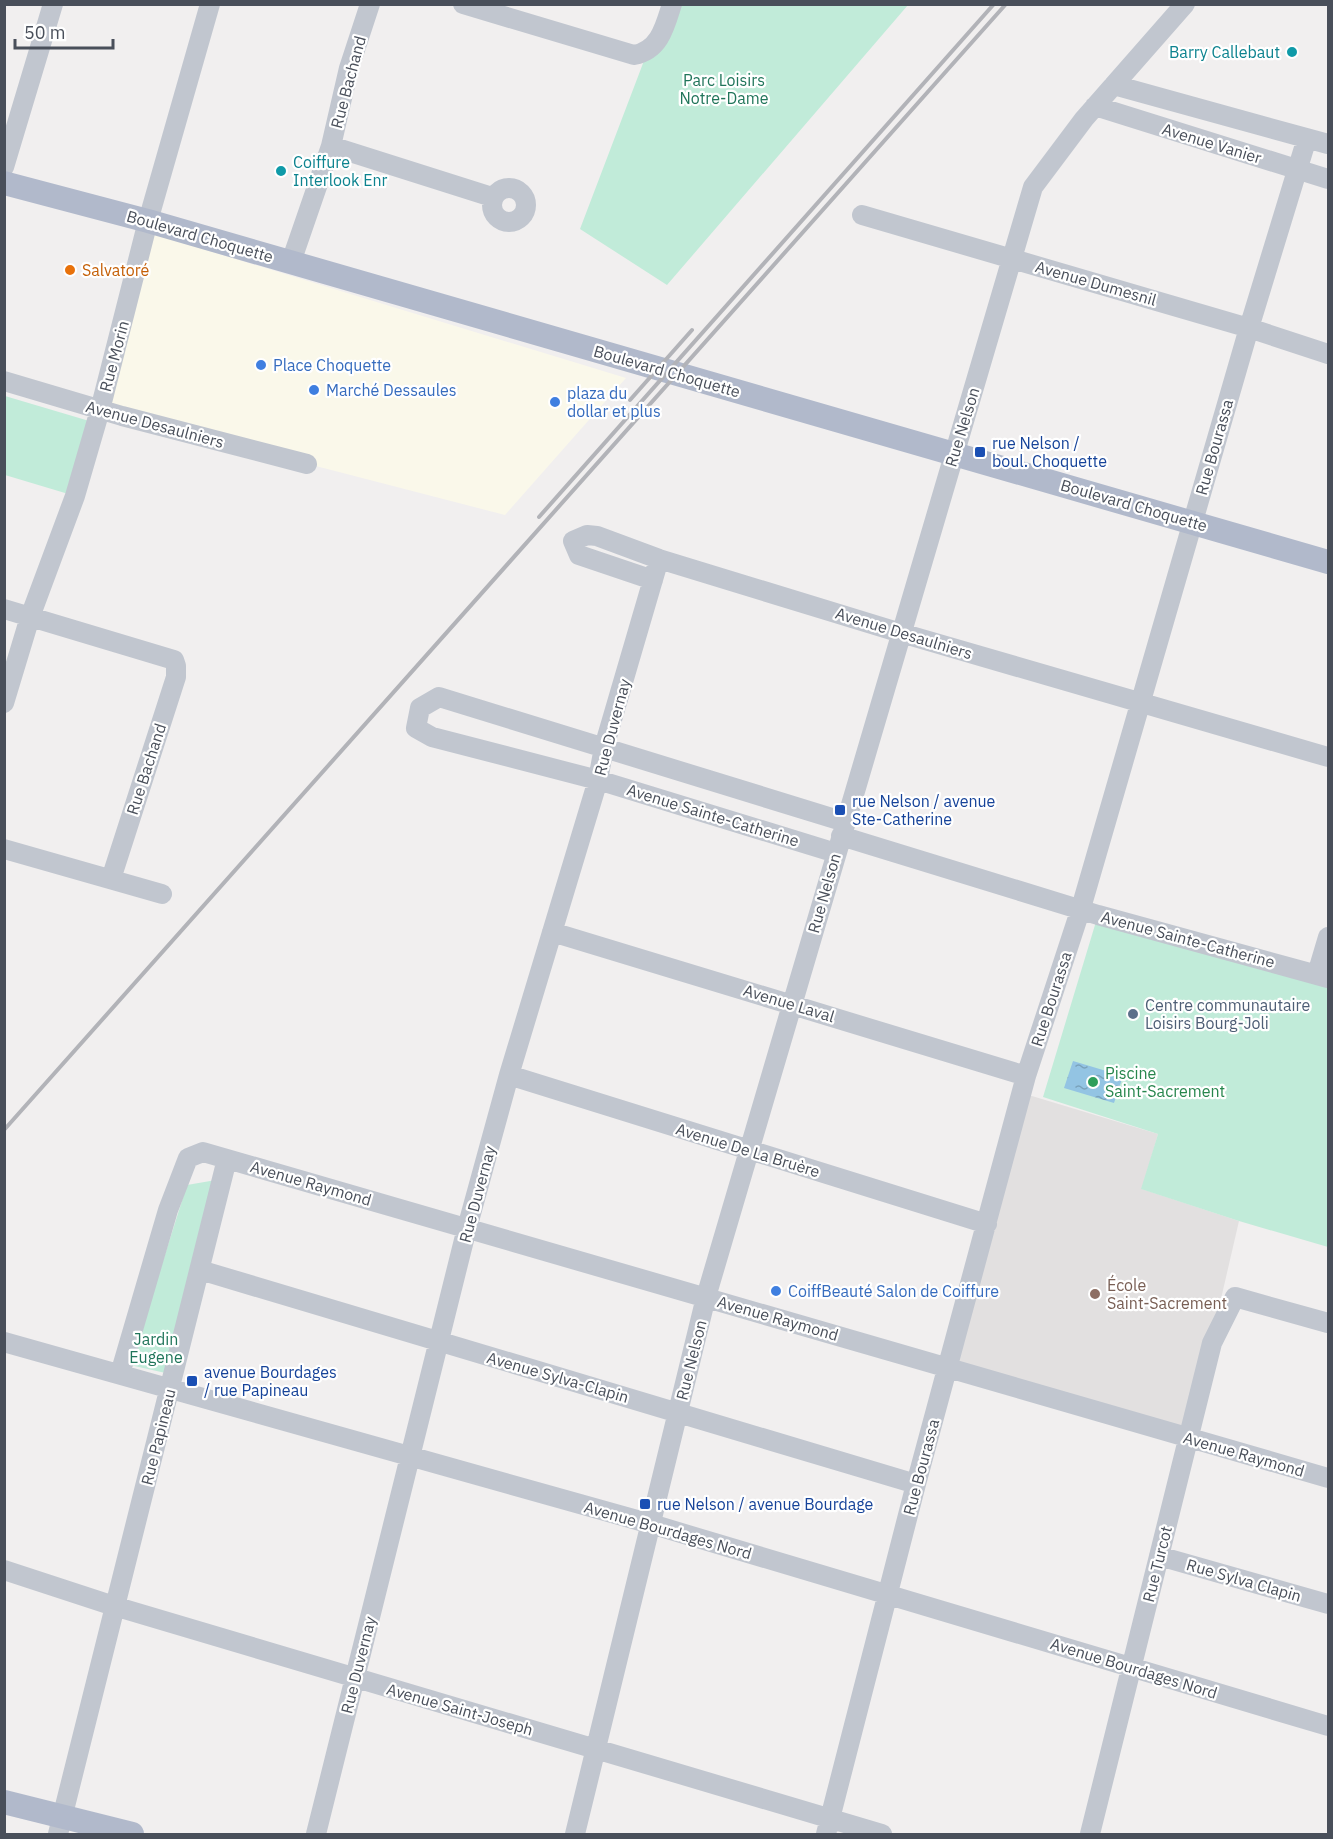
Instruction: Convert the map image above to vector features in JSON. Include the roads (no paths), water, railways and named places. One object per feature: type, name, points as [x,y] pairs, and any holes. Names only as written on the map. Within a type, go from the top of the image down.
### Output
[{"type":"main road","name":"Boulevard Choquette","points":[[4,183],[148,221],[1329,562]]},
{"type":"main road","points":[[4,1802],[60,1826],[132,1834]]},
{"type":"street","points":[[4,166],[53,4]]},
{"type":"street","name":"Rue Morin","points":[[4,703],[30,617],[75,496],[100,410],[148,221],[210,4]]},
{"type":"street","name":"Rue Bachand","points":[[291,262],[331,146],[349,68],[370,4]]},
{"type":"street","points":[[463,4],[634,55],[657,44],[672,4]]},
{"type":"street","name":"Rue Nelson","points":[[575,1834],[706,1297],[1033,187],[1095,106],[1185,4]]},
{"type":"street","name":"Avenue Vanier","points":[[1114,85],[1329,144]]},
{"type":"street","name":"Avenue Vanier","points":[[1095,106],[1329,179]]},
{"type":"street","points":[[1228,149],[1238,118]]},
{"type":"street","name":"Rue Bourassa","points":[[828,1827],[916,1484],[1026,1076],[1081,908],[1192,522],[1307,138]]},
{"type":"street","points":[[331,146],[492,197]]},
{"type":"street","name":"Avenue Dumesnil","points":[[862,215],[1249,328],[1329,354]]},
{"type":"street","name":"Avenue Desaulniers","points":[[4,381],[100,410],[307,464]]},
{"type":"street","name":"Avenue Desaulniers","points":[[653,580],[579,555],[573,541],[587,535],[597,536],[659,559],[901,633],[1329,757]]},
{"type":"street","name":"Rue Duvernay","points":[[316,1834],[467,1228],[509,1075],[598,780],[604,747],[659,559]]},
{"type":"street","points":[[4,609],[30,617]]},
{"type":"street","name":"Rue Bachand","points":[[30,617],[174,660],[177,666],[176,677],[111,879]]},
{"type":"street","name":"Avenue Sainte-Catherine","points":[[841,837],[604,747],[439,697],[420,708],[416,728],[432,737],[598,780],[841,837],[1098,915],[1323,976]]},
{"type":"street","points":[[4,849],[162,894]]},
{"type":"street","name":"Avenue Laval","points":[[552,932],[1026,1076]]},
{"type":"street","points":[[1323,976],[1329,937]]},
{"type":"street","name":"Avenue De La Bruère","points":[[509,1075],[987,1224]]},
{"type":"street","points":[[120,1374],[168,1210],[188,1158],[203,1152],[227,1159]]},
{"type":"street","name":"Avenue Raymond","points":[[227,1159],[1329,1478]]},
{"type":"street","name":"Rue Papineau","points":[[60,1826],[227,1159]]},
{"type":"street","name":"Avenue Sylva-Clapin","points":[[200,1270],[916,1484]]},
{"type":"street","name":"Rue Turcot","points":[[1090,1834],[1212,1343],[1235,1297],[1329,1323]]},
{"type":"street","name":"Avenue Bourdages Nord","points":[[4,1342],[651,1524],[1329,1726]]},
{"type":"street","name":"Rue Sylva Clapin","points":[[1159,1556],[1329,1604]]},
{"type":"street","name":"Avenue Saint-Joseph","points":[[4,1570],[114,1606],[596,1749],[828,1827],[882,1834]]},
{"type":"water","name":"Piscine Saint-Sacrement","points":[[1073,1061],[1123,1076],[1114,1103],[1064,1088]]},
{"type":"railway","points":[[539,517],[994,4]]},
{"type":"railway","points":[[4,1130],[1006,4]]},
{"type":"railway","points":[[630,400],[692,330]]},
{"type":"place","name":"Barry Callebaut","points":[[1292,52]]},
{"type":"place","name":"Coiffure Interlook Enr","points":[[281,171]]},
{"type":"place","name":"Salvatoré","points":[[70,270]]},
{"type":"place","name":"Place Choquette","points":[[261,365]]},
{"type":"place","name":"Marché Dessaules","points":[[314,390]]},
{"type":"place","name":"plaza du dollar et plus","points":[[555,402]]},
{"type":"place","name":"rue Nelson / boul. Choquette","points":[[980,452]]},
{"type":"place","name":"rue Nelson / avenue Ste-Catherine","points":[[840,810]]},
{"type":"place","name":"Centre communautaire Loisirs Bourg-Joli","points":[[1133,1014]]},
{"type":"place","name":"Piscine Saint-Sacrement","points":[[1093,1082]]},
{"type":"place","name":"CoiffBeauté Salon de Coiffure","points":[[776,1291]]},
{"type":"place","name":"École Saint-Sacrement","points":[[1095,1294]]},
{"type":"place","name":"avenue Bourdages / rue Papineau","points":[[192,1381]]},
{"type":"place","name":"rue Nelson / avenue Bourdage","points":[[645,1504]]},
{"type":"park label","name":"Parc Loisirs Notre-Dame","points":[[724,89]]},
{"type":"park label","name":"Jardin Eugene","points":[[156,1348]]}]
